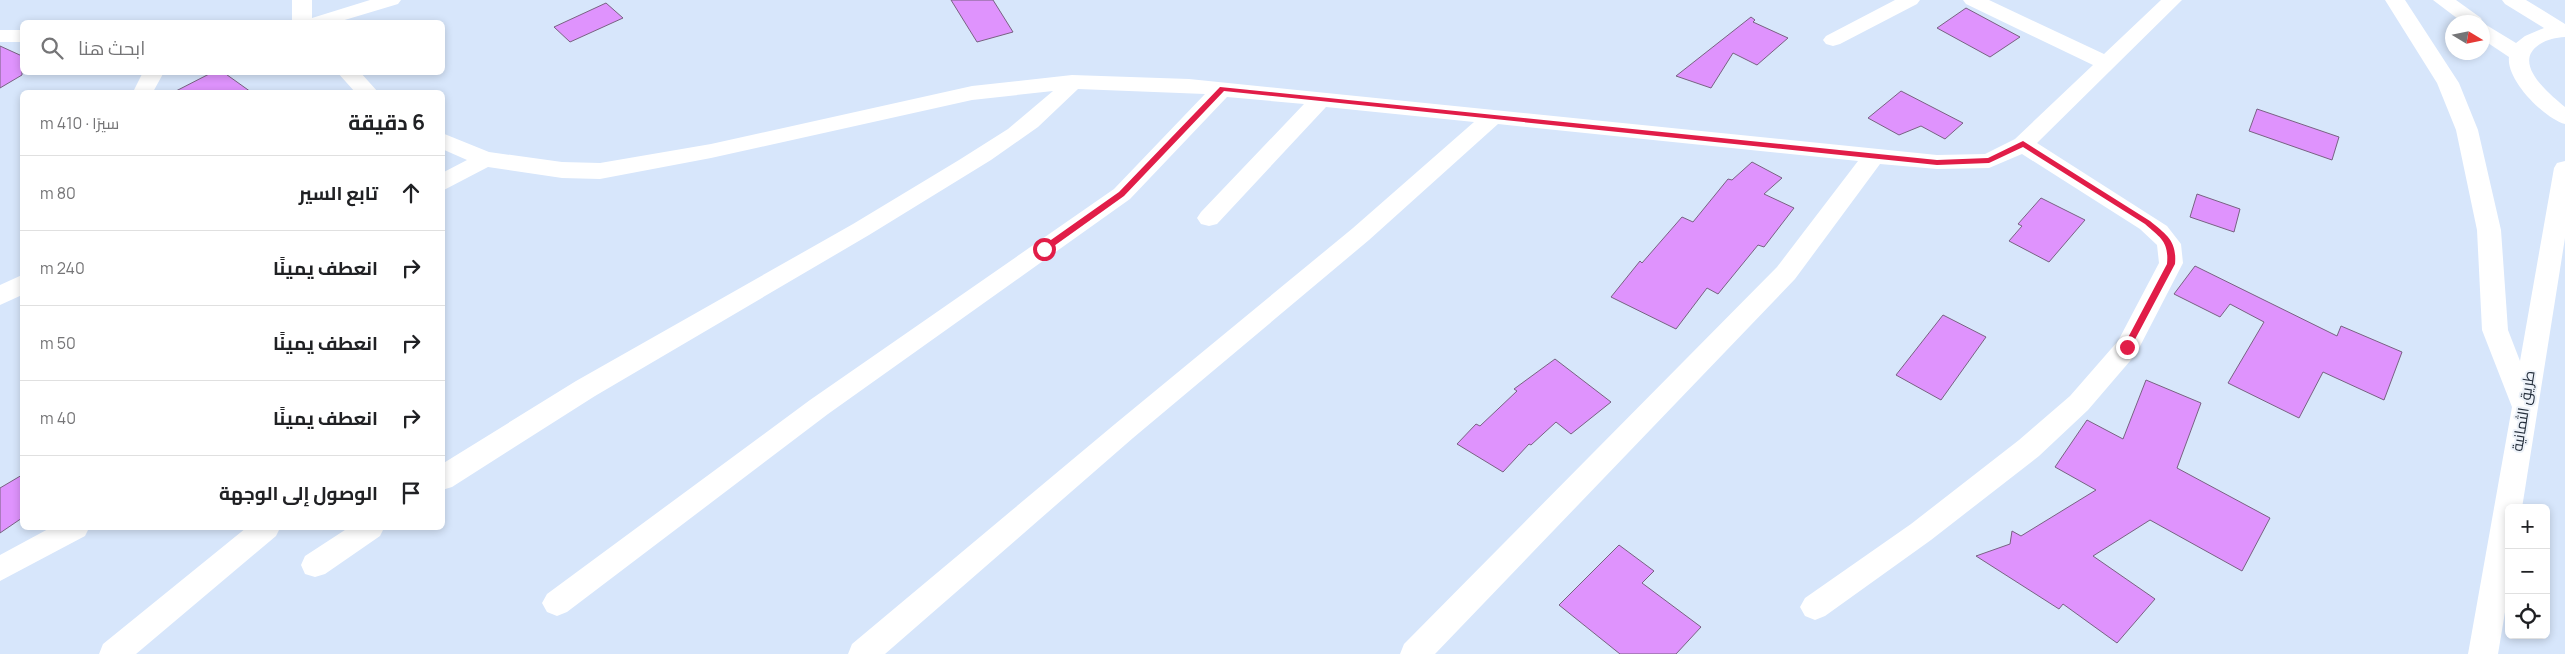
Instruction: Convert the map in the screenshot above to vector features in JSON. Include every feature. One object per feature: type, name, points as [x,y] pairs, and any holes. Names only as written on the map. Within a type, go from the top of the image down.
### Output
[{"type":"street","points":[[302,0],[302,20]]},
{"type":"street","points":[[331,20],[392,0]]},
{"type":"street","points":[[1833,40],[1910,0]]},
{"type":"street","points":[[1973,0],[2106,63]]},
{"type":"street","points":[[445,141],[486,159],[562,170],[600,171],[702,153],[901,107],[972,93],[1072,82],[1189,86],[1937,162],[1989,161],[2023,144],[2172,0]]},
{"type":"street","points":[[2396,0],[2448,83],[2467,130],[2489,230],[2495,330],[2524,406]]},
{"type":"street","points":[[2443,0],[2464,15]]},
{"type":"street","points":[[2512,0],[2564,31]]},
{"type":"street","points":[[2564,31],[2542,35],[2527,43],[2520,54],[2520,70],[2530,88],[2550,107],[2565,117]]},
{"type":"street","points":[[2490,34],[2520,54]]},
{"type":"street","points":[[0,36],[20,36]]},
{"type":"street","points":[[144,90],[152,75]]},
{"type":"street","points":[[350,75],[365,90]]},
{"type":"street","points":[[445,477],[518,430],[678,334],[874,222],[1014,137],[1056,102],[1072,82]]},
{"type":"street","points":[[557,603],[819,407],[1122,194],[1222,89]]},
{"type":"street","points":[[1208,218],[1321,99]]},
{"type":"street","points":[[863,654],[1124,431],[1361,234],[1493,117]]},
{"type":"street","points":[[1815,607],[1952,508],[2029,448],[2078,403],[2127,347],[2171,264],[2172,249],[2164,237],[2148,222],[2023,144]]},
{"type":"street","points":[[1415,654],[1786,273],[1874,156]]},
{"type":"street","points":[[445,181],[486,159]]},
{"type":"street","name":"طريق الثمانية","points":[[2483,654],[2565,168]]},
{"type":"street","points":[[0,296],[20,285]]},
{"type":"street","points":[[0,569],[71,530]]},
{"type":"street","points":[[114,654],[264,530]]},
{"type":"street","points":[[316,564],[367,530]]},
{"type":"building","points":[[951,0],[993,0],[1013,32],[977,42]]},
{"type":"building","points":[[606,3],[623,18],[570,42],[554,27]]},
{"type":"building","points":[[1966,8],[2020,37],[1990,57],[1937,28]]},
{"type":"building","points":[[1751,17],[1755,20],[1753,22],[1788,38],[1757,65],[1733,53],[1711,88],[1676,76]]},
{"type":"building","points":[[0,46],[20,55],[20,75],[22,75],[0,88]]},
{"type":"building","points":[[207,75],[227,75],[248,90],[178,90]]},
{"type":"building","points":[[1901,91],[1963,123],[1945,139],[1921,126],[1899,135],[1868,118]]},
{"type":"building","points":[[2257,109],[2339,137],[2332,160],[2249,131]]},
{"type":"building","points":[[1752,162],[1782,178],[1764,194],[1794,208],[1764,247],[1758,245],[1718,294],[1707,288],[1676,329],[1611,297],[1640,261],[1642,263],[1682,217],[1693,222],[1728,179],[1732,180]]},
{"type":"building","points":[[2197,194],[2240,209],[2234,232],[2190,217]]},
{"type":"building","points":[[2041,198],[2085,220],[2049,262],[2009,241],[2022,226],[2018,224]]},
{"type":"building","points":[[2195,266],[2337,336],[2341,326],[2402,352],[2384,400],[2323,372],[2299,418],[2228,383],[2264,322],[2230,304],[2220,317],[2174,294]]},
{"type":"building","points":[[1943,315],[1986,337],[1941,400],[1896,375]]},
{"type":"building","points":[[1555,359],[1611,402],[1571,434],[1556,422],[1531,445],[1529,444],[1503,472],[1457,444],[1476,424],[1480,426],[1517,391],[1514,389]]},
{"type":"building","points":[[2146,380],[2201,403],[2177,468],[2270,518],[2242,571],[2150,520],[2093,556],[2155,599],[2117,643],[2063,604],[2059,609],[1976,556],[2010,544],[2012,531],[2021,536],[2096,490],[2055,467],[2087,420],[2123,439]]},
{"type":"building","points":[[20,476],[20,519],[0,533],[0,488]]},
{"type":"building","points":[[1619,545],[1654,571],[1642,583],[1701,627],[1676,654],[1620,654],[1559,605]]},
{"type":"route","points":[[1044,249],[1122,194],[1222,89],[1937,162],[1989,161],[2023,144],[2148,222],[2164,237],[2172,249],[2171,264],[2127,347]]}]
